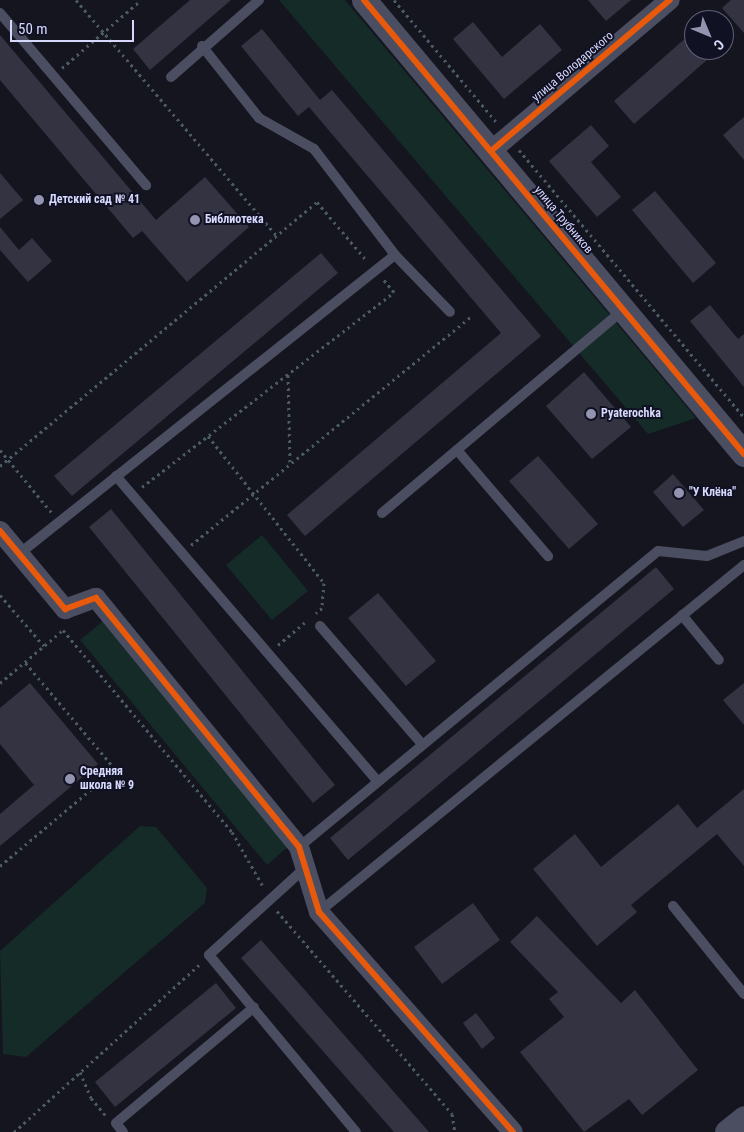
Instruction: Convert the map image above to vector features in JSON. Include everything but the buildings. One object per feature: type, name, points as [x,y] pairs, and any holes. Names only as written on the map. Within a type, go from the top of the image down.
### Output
[{"type":"street","name":"улица Трубников","points":[[364,0],[499,143],[624,310],[744,454]]},
{"type":"street","name":"улица Володарского","points":[[499,143],[670,0]]},
{"type":"street","points":[[0,532],[65,609],[96,598],[299,847],[319,912],[513,1132]]},
{"type":"street","points":[[727,1132],[744,1118]]},
{"type":"lane","points":[[171,77],[202,46],[259,0]]},
{"type":"lane","points":[[0,13],[146,185]]},
{"type":"lane","points":[[202,46],[259,118],[314,150],[395,255],[450,312]]},
{"type":"lane","points":[[19,554],[395,255]]},
{"type":"lane","points":[[382,513],[624,310]]},
{"type":"lane","points":[[457,450],[548,556]]},
{"type":"lane","points":[[116,476],[378,780]]},
{"type":"lane","points":[[299,847],[421,743],[658,551],[707,556],[744,541]]},
{"type":"lane","points":[[319,912],[744,565]]},
{"type":"lane","points":[[682,615],[719,660]]},
{"type":"lane","points":[[320,626],[421,743]]},
{"type":"lane","points":[[306,867],[209,955],[356,1132]]},
{"type":"lane","points":[[673,906],[744,994]]},
{"type":"lane","points":[[123,1132],[116,1123],[254,1007]]},
{"type":"path","points":[[76,0],[277,236]]},
{"type":"path","points":[[53,76],[141,0]]},
{"type":"path","points":[[394,0],[499,143],[744,417]]},
{"type":"path","points":[[0,466],[317,202],[394,292],[132,494]]},
{"type":"path","points":[[182,552],[472,316]]},
{"type":"path","points":[[288,374],[290,464]]},
{"type":"path","points":[[208,436],[255,492],[324,583],[322,608],[269,653]]},
{"type":"path","points":[[0,450],[59,522]]},
{"type":"path","points":[[0,595],[44,646]]},
{"type":"path","points":[[0,683],[63,630],[232,832],[282,921],[452,1114],[455,1132]]},
{"type":"path","points":[[0,866],[115,769],[25,662]]},
{"type":"path","points":[[14,1132],[209,955]]},
{"type":"path","points":[[80,1072],[91,1098],[116,1123]]},
{"type":"green space","points":[[279,0],[345,0],[696,418],[648,434]]},
{"type":"green space","points":[[262,535],[308,591],[272,620],[226,565]]},
{"type":"green space","points":[[103,621],[291,844],[267,865],[80,640]]},
{"type":"green space","points":[[140,826],[156,827],[207,888],[205,903],[26,1057],[3,1054],[0,951]]},
{"type":"cycle path","points":[[364,0],[744,454]]},
{"type":"cycle path","points":[[491,151],[670,0]]},
{"type":"cycle path","points":[[0,531],[65,609],[96,598],[299,847],[319,912],[513,1132]]},
{"type":"place","name":"Детский сад № 41","points":[[39,200]]},
{"type":"place","name":"Библиотека","points":[[195,220]]},
{"type":"place","name":"Pyaterochka","points":[[591,414]]},
{"type":"place","name":"\"У Клёна\"","points":[[679,493]]},
{"type":"place","name":"Средняя школа № 9","points":[[70,779]]}]
